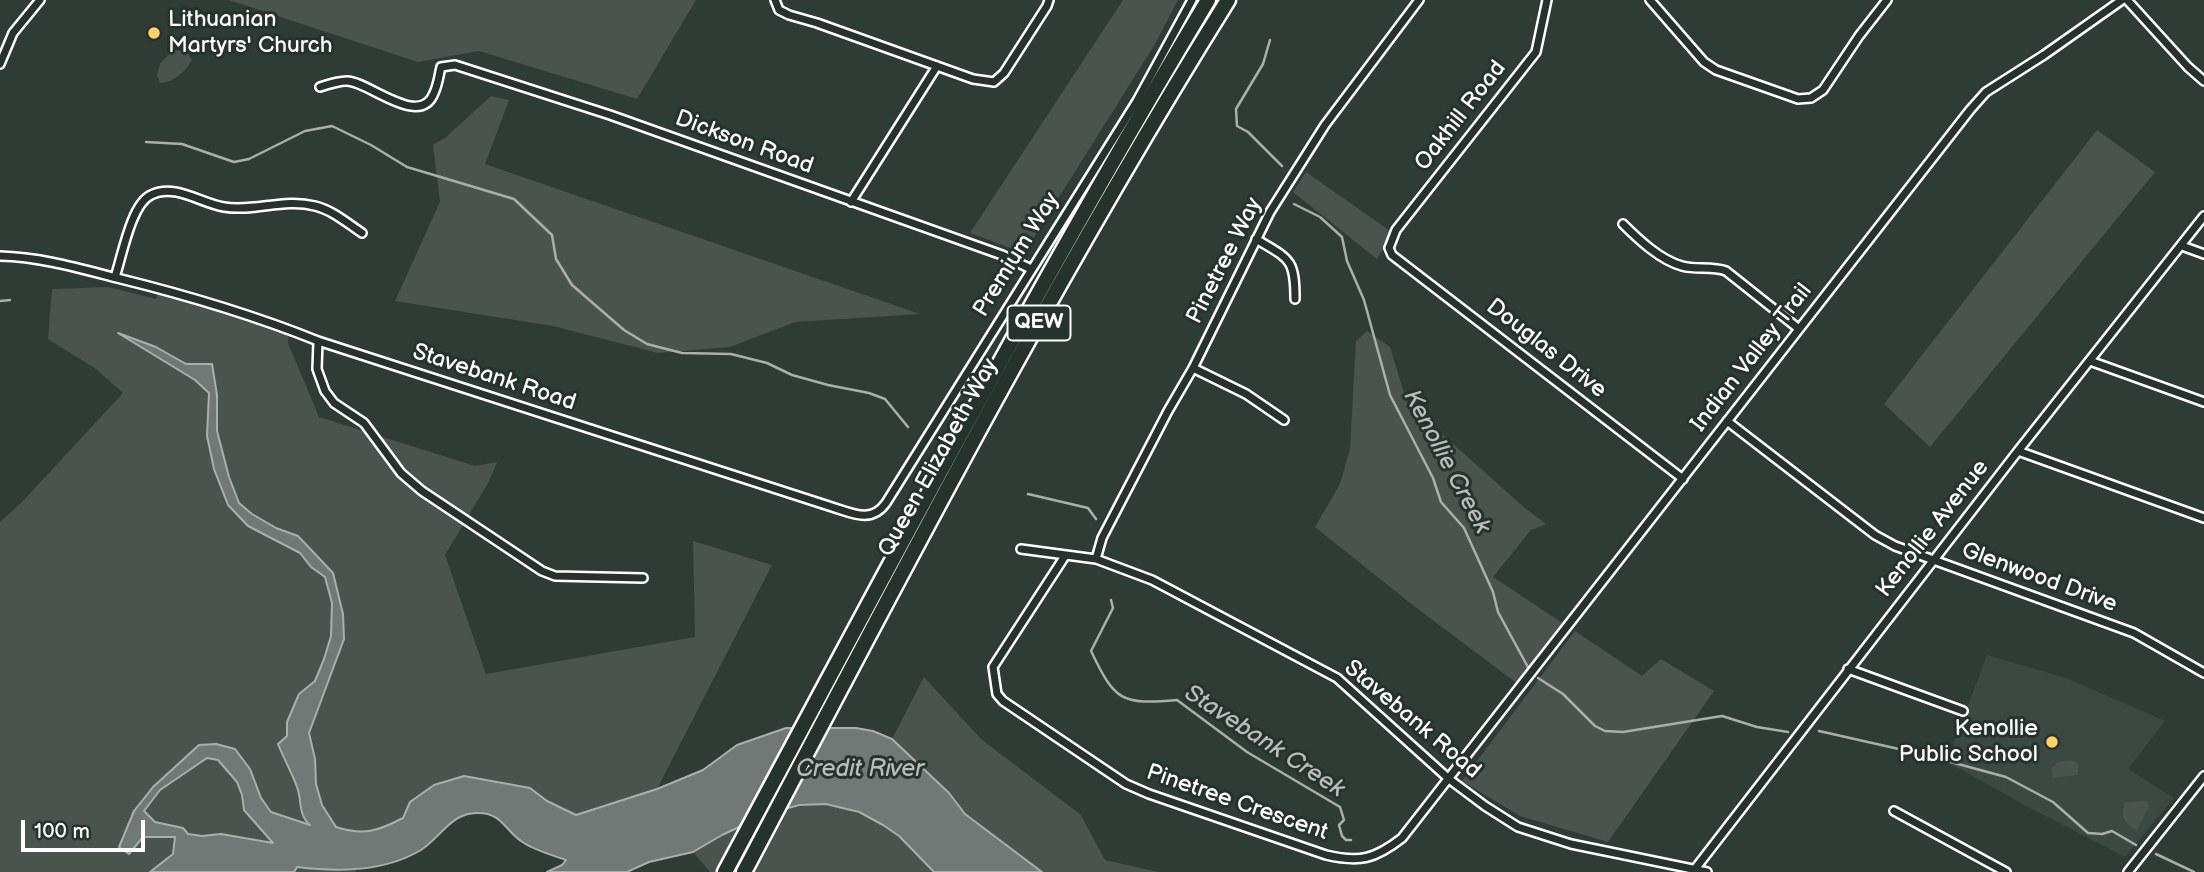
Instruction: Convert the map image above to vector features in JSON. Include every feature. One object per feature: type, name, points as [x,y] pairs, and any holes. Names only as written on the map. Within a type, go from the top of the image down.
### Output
[{"type":"highway","name":"Queen Elizabeth Way","points":[[744,872],[976,405],[1114,156],[1208,0]]},
{"type":"highway","name":"Queen Elizabeth Way","points":[[725,872],[1091,226],[1228,0]]},
{"type":"street","points":[[0,64],[13,33],[40,0]]},
{"type":"street","points":[[775,0],[779,10],[789,15],[973,79],[994,82],[1004,73],[1049,0]]},
{"type":"street","name":"Premium Way","points":[[862,516],[877,513],[886,503],[1137,101],[1192,0]]},
{"type":"street","name":"Pinetree Way","points":[[1096,559],[1102,538],[1193,368],[1270,212],[1325,125],[1419,0]]},
{"type":"street","name":"Oakhill Road","points":[[1389,248],[1396,230],[1536,52],[1547,0]]},
{"type":"street","points":[[1650,0],[1704,62],[1716,70],[1798,99],[1811,98],[1823,90],[1887,0]]},
{"type":"street","name":"Indian Valley Trail","points":[[1449,779],[1970,110],[1986,92],[2122,0]]},
{"type":"street","points":[[2127,0],[2204,81]]},
{"type":"street","name":"Dickson Road","points":[[320,87],[349,80],[388,99],[414,106],[428,102],[434,96],[441,67],[455,65],[516,83],[1002,255],[1031,269]]},
{"type":"street","points":[[852,202],[937,66]]},
{"type":"street","points":[[115,277],[139,203],[160,192],[177,192],[211,205],[235,209],[288,202],[307,204],[328,210],[362,233]]},
{"type":"street","name":"Kenollie Avenue","points":[[1695,869],[1848,669],[2204,216]]},
{"type":"street","points":[[1623,224],[1635,237],[1671,261],[1682,266],[1726,271],[1799,329]]},
{"type":"street","points":[[1256,239],[1288,259],[1295,277],[1295,299]]},
{"type":"street","points":[[2182,246],[2204,254]]},
{"type":"street","name":"Douglas Drive","points":[[1389,248],[1391,255],[1683,479]]},
{"type":"street","name":"Stavebank Road","points":[[0,256],[54,262],[181,293],[261,318],[318,341],[862,516]]},
{"type":"street","points":[[318,341],[317,369],[325,391],[334,402],[364,423],[411,483],[542,571],[555,576],[643,578]]},
{"type":"street","points":[[2090,361],[2204,402]]},
{"type":"street","points":[[1193,368],[1246,394],[1284,420]]},
{"type":"street","name":"Glenwood Drive","points":[[1727,421],[1875,535],[1895,546],[2134,633],[2204,673]]},
{"type":"street","points":[[2018,451],[2204,518]]},
{"type":"street","name":"Stavebank Road","points":[[1021,549],[1096,559],[1152,580],[1337,678],[1449,779],[1518,827],[1539,836],[1707,872]]},
{"type":"street","name":"Pinetree Crescent","points":[[1065,556],[993,667],[997,694],[1126,783],[1168,802],[1326,855],[1361,860],[1376,856],[1402,838],[1449,779]]},
{"type":"street","points":[[1848,669],[1963,711]]},
{"type":"street","points":[[2128,872],[2204,776]]},
{"type":"street","points":[[1894,811],[2006,872]]},
{"type":"shaded area","points":[[229,0],[696,0],[637,99],[479,51],[418,62]]},
{"type":"shaded area","points":[[1123,0],[1178,0],[1155,44],[1024,253],[970,233]]},
{"type":"shaded area","points":[[173,50],[187,52],[192,60],[179,76],[160,83],[157,75],[160,64]]},
{"type":"shaded area","points":[[491,96],[509,100],[485,164],[920,314],[795,322],[730,347],[658,353],[553,326],[395,301],[440,202],[433,145],[445,138]]},
{"type":"shaded area","points":[[2097,130],[2155,172],[1930,447],[1884,404]]},
{"type":"shaded area","points":[[1306,172],[1393,233],[1377,259],[1293,192]]},
{"type":"shaded area","points":[[161,284],[290,323],[288,343],[319,417],[475,466],[497,462],[488,483],[445,555],[486,674],[695,637],[693,541],[772,565],[657,789],[576,815],[547,801],[530,788],[464,776],[434,785],[411,802],[403,818],[390,825],[361,833],[346,831],[356,872],[0,872],[0,522],[23,501],[123,393],[96,369],[48,339],[52,289],[108,287],[156,299]]},
{"type":"shaded area","points":[[1367,331],[1390,347],[1407,403],[1546,524],[1531,530],[1493,577],[1564,624],[1518,684],[1315,527],[1340,484],[1350,449],[1356,341]]},
{"type":"shaded area","points":[[1575,631],[1642,676],[1661,659],[1714,691],[1608,842],[1520,816],[1462,781]]},
{"type":"shaded area","name":"Kenollie Public School","points":[[1987,655],[2066,678],[2165,721],[2128,769],[2174,798],[2125,857],[1947,762]]},
{"type":"shaded area","points":[[924,677],[981,739],[1081,815],[1105,860],[1158,872],[1042,872],[965,814],[949,793],[892,739]]},
{"type":"shaded area","points":[[2070,760],[2078,763],[2078,775],[2053,778],[2051,769],[2058,762]]},
{"type":"shaded area","points":[[2146,801],[2149,806],[2137,830],[2124,819],[2125,802]]},
{"type":"shaded area","points":[[826,804],[861,815],[886,828],[909,846],[934,872],[710,872],[693,852],[725,834],[773,813]]},
{"type":"water","name":"Credit River","points":[[118,333],[156,347],[186,364],[212,364],[217,395],[217,431],[239,503],[276,528],[298,536],[333,573],[343,614],[344,639],[309,733],[315,759],[316,784],[322,805],[336,827],[363,832],[386,826],[403,818],[410,802],[434,785],[464,776],[530,788],[547,801],[576,815],[657,789],[703,770],[737,745],[786,728],[856,728],[892,739],[949,793],[965,814],[1042,872],[934,872],[899,836],[883,825],[859,812],[826,804],[800,805],[769,813],[693,852],[649,862],[627,872],[547,872],[566,860],[531,847],[498,819],[478,813],[454,821],[428,845],[407,857],[361,869],[297,867],[294,872],[150,872],[173,854],[175,837],[143,837],[129,854],[119,847],[134,811],[153,787],[199,745],[216,744],[235,749],[250,769],[261,798],[271,812],[310,825],[302,812],[297,787],[278,744],[287,736],[287,722],[299,694],[315,681],[331,636],[332,603],[325,577],[311,567],[300,553],[248,526],[228,505],[214,469],[207,436],[209,393],[195,380]],"holes":[[[207,758],[218,760],[237,782],[244,810],[273,843],[221,834],[188,834],[183,828],[155,822],[144,811],[160,790]]]},
{"type":"waterway","name":"Kenollie Creek","points":[[1270,40],[1263,64],[1236,109],[1237,126],[1248,132],[1282,166]]},
{"type":"waterway","name":"Stavebank Creek","points":[[146,142],[182,144],[234,162],[249,159],[305,131],[332,126],[407,167],[514,199],[552,235],[556,259],[572,285],[624,330],[647,344],[682,353],[731,354],[767,363],[792,375],[869,393],[885,399],[908,427]]},
{"type":"waterway","name":"Kenollie Creek","points":[[1294,204],[1320,217],[1342,237],[1347,261],[1364,300],[1390,395],[1433,478],[1441,502],[1464,528],[1493,592],[1498,612],[1530,671]]},
{"type":"waterway","points":[[0,301],[10,300]]},
{"type":"waterway","name":"Stavebank Creek","points":[[1028,494],[1088,508],[1096,519]]},
{"type":"waterway","name":"Stavebank Creek","points":[[1111,600],[1113,608],[1091,651],[1114,690],[1132,700],[1177,700],[1247,752],[1340,807],[1344,820],[1339,825],[1342,836],[1351,840]]},
{"type":"waterway","name":"Kenollie Creek","points":[[1538,678],[1563,694],[1595,726],[1605,731],[1623,732],[1722,716],[1757,727],[1788,732]]},
{"type":"waterway","name":"Kenollie Creek","points":[[1819,731],[2006,777],[2053,802],[2088,833],[2102,834],[2112,831],[2136,845]]},
{"type":"waterway","name":"Kenollie Creek","points":[[2156,854],[2194,872]]},
{"type":"place","name":"Lithuanian Martyrs' Church","points":[[154,33]]},
{"type":"place","name":"Kenollie Public School","points":[[2052,742]]}]
